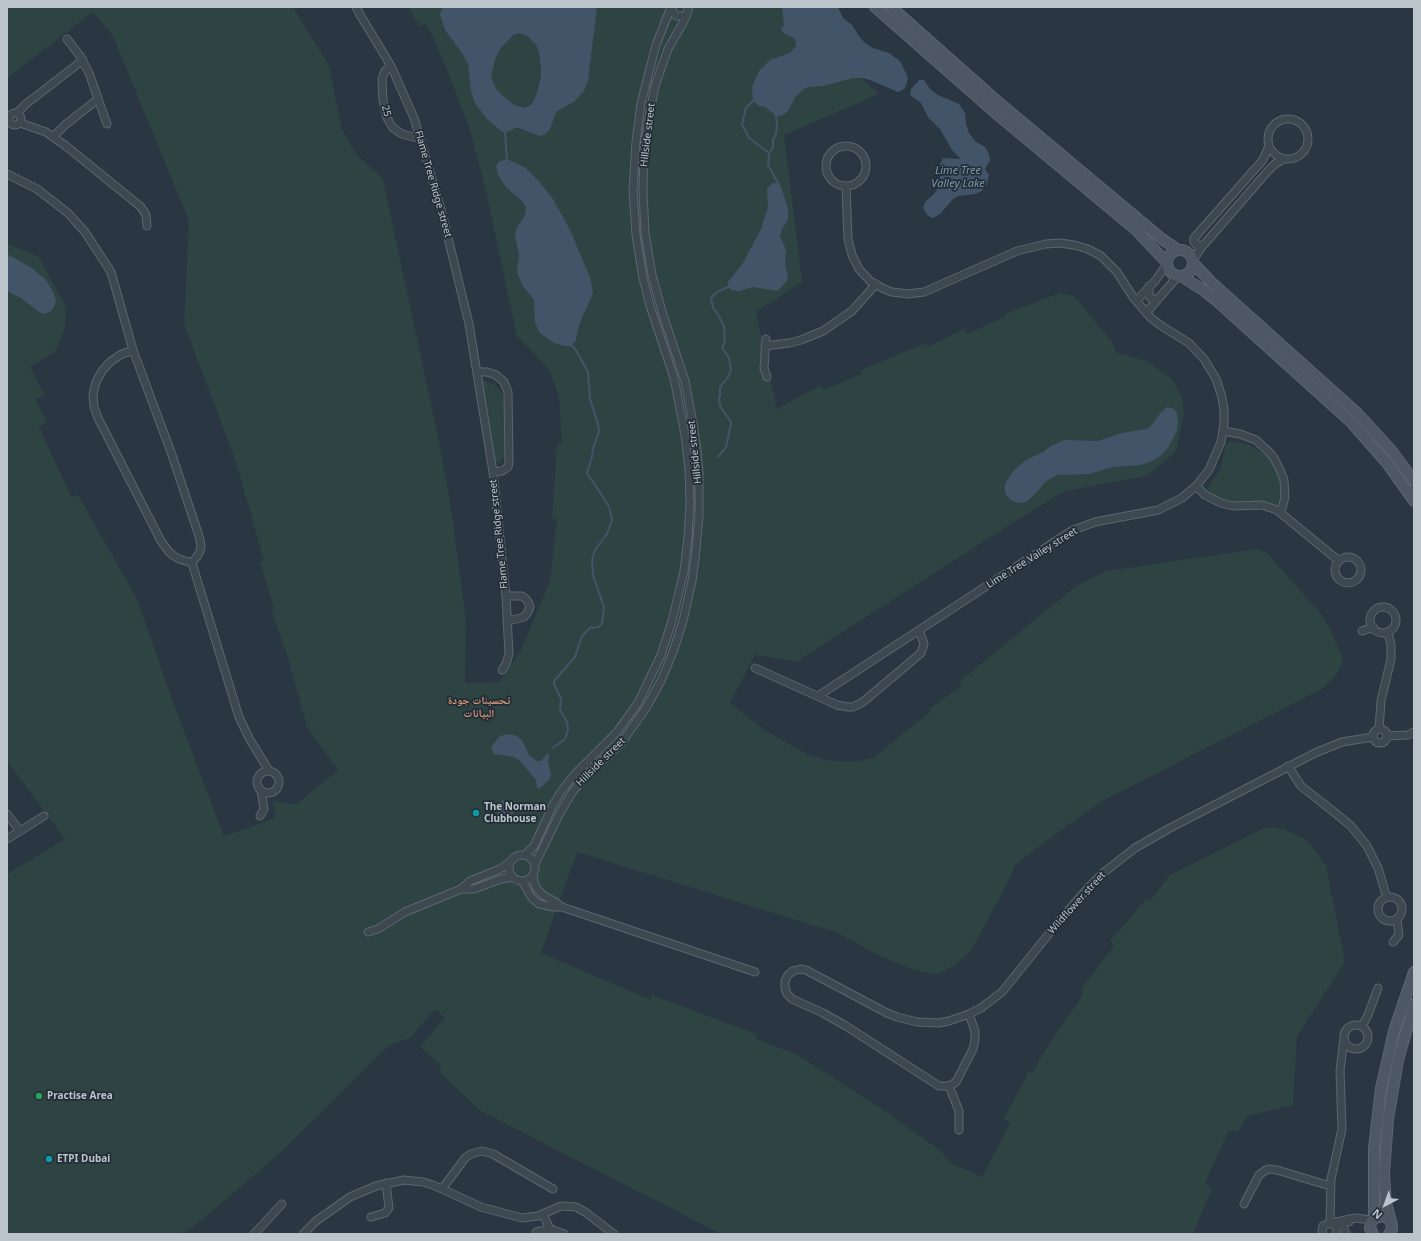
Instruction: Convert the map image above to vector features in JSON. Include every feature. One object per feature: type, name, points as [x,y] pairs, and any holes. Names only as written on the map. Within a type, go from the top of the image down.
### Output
[{"type":"street","name":"Flame Tree Ridge street","points":[[356,7],[391,66],[406,98],[421,139],[469,324],[478,372],[493,472],[506,596],[508,657],[502,670]]},
{"type":"street","name":"Hillside street","points":[[542,894],[535,886],[533,875],[535,864],[560,813],[573,791],[584,778],[622,742],[646,708],[667,667],[678,638],[695,559],[699,516],[699,487],[697,451],[692,415],[685,381],[663,315],[652,275],[645,233],[643,191],[644,149],[655,86],[668,49],[687,15],[689,7]]},
{"type":"street","points":[[875,7],[982,102],[1136,230],[1172,274],[1180,276],[1199,287],[1217,301],[1351,422],[1387,463],[1414,501]]},
{"type":"street","points":[[891,7],[997,101],[1166,242],[1178,250],[1186,252],[1190,255],[1193,261],[1212,283],[1357,413],[1391,450],[1414,481]]},
{"type":"street","name":"Hillside street","points":[[461,889],[470,881],[509,864],[516,856],[525,855],[534,846],[553,805],[562,790],[575,774],[617,732],[638,703],[661,655],[677,604],[684,571],[689,520],[690,486],[687,452],[674,378],[650,306],[643,278],[636,235],[633,191],[636,142],[641,103],[654,51],[671,8]]},
{"type":"street","points":[[671,8],[677,16],[680,17],[687,15]]},
{"type":"street","points":[[67,39],[83,60],[107,124]]},
{"type":"street","points":[[83,60],[26,104],[17,113],[11,114],[8,120],[14,125],[20,123],[37,128],[54,136],[141,207],[146,215],[147,226]]},
{"type":"street","name":"25","points":[[391,66],[385,71],[382,79],[383,100],[390,123],[398,131],[407,136],[421,139]]},
{"type":"street","points":[[54,136],[65,125],[98,99]]},
{"type":"street","points":[[17,113],[21,118],[20,123]]},
{"type":"street","points":[[1282,120],[1293,120],[1302,124],[1308,133],[1308,144],[1299,156],[1290,160],[1284,159],[1273,153],[1269,145],[1268,140],[1270,130],[1282,120]]},
{"type":"street","points":[[1201,248],[1194,242],[1194,238],[1262,161],[1269,145]]},
{"type":"street","points":[[848,146],[856,149],[863,156],[866,169],[859,181],[855,184],[846,186],[837,184],[830,178],[826,165],[828,156],[839,147],[848,146]]},
{"type":"street","points":[[1146,313],[1180,276],[1188,274],[1191,271],[1193,261],[1201,248],[1267,172],[1275,164],[1284,159]]},
{"type":"street","points":[[7,174],[25,182],[47,196],[68,213],[85,232],[111,272],[133,350],[200,536],[200,551],[192,563]]},
{"type":"street","name":"Lime Tree Valley street","points":[[818,696],[1071,532],[1095,522],[1158,510],[1178,500],[1196,486],[1214,461],[1224,432],[1224,416],[1221,394],[1209,366],[1200,353],[1188,343],[1162,327],[1146,313],[1136,301],[1122,278],[1107,261],[1081,247],[1060,243],[1046,244],[1017,252],[932,289],[920,293],[900,294],[884,289],[868,278],[859,269],[852,254],[848,239],[846,186]]},
{"type":"street","points":[[1136,301],[1155,281],[1165,266],[1170,254],[1178,250]]},
{"type":"street","points":[[767,377],[764,368],[766,343],[789,343],[801,340],[828,328],[852,311],[876,284]]},
{"type":"street","points":[[1148,288],[1149,296],[1152,299],[1158,299]]},
{"type":"street","points":[[133,350],[120,355],[110,362],[102,371],[96,382],[94,407],[98,418],[161,541],[174,556],[185,562],[192,563]]},
{"type":"street","name":"Flame Tree Ridge street","points":[[478,372],[487,372],[496,375],[504,382],[508,392],[510,463],[505,469],[493,472]]},
{"type":"street","points":[[1224,432],[1240,434],[1256,440],[1274,458],[1281,472],[1284,484],[1285,497],[1281,513]]},
{"type":"street","points":[[1196,486],[1205,495],[1221,503],[1234,506],[1262,505],[1272,508],[1281,513],[1338,561]]},
{"type":"street","points":[[192,563],[239,717],[269,771],[278,776],[278,787],[273,792],[269,793],[261,790]]},
{"type":"street","name":"Flame Tree Ridge street","points":[[506,596],[522,596],[527,600],[530,606],[524,617],[508,621]]},
{"type":"street","points":[[677,604],[686,606]]},
{"type":"street","points":[[1379,608],[1387,608],[1393,612],[1396,619],[1394,627],[1388,632],[1379,632],[1372,626],[1370,619],[1373,612],[1379,608]]},
{"type":"street","points":[[1362,631],[1372,626]]},
{"type":"street","points":[[755,668],[842,707],[853,707],[863,702],[921,653],[924,644],[919,630]]},
{"type":"street","points":[[1379,729],[1381,701],[1392,659],[1388,632]]},
{"type":"street","points":[[1379,729],[1384,730],[1386,736]]},
{"type":"street","points":[[1373,737],[1374,732],[1379,729]]},
{"type":"street","name":"Wildflower street","points":[[948,1086],[944,1087],[935,1084],[846,1026],[823,1013],[792,999],[787,994],[785,988],[785,981],[788,976],[793,971],[800,969],[806,970],[887,1013],[917,1022],[939,1023],[969,1014],[981,1008],[1002,992],[1074,904],[1103,873],[1135,848],[1288,766],[1333,745],[1373,737],[1375,741],[1379,743],[1385,740],[1386,736],[1412,735]]},
{"type":"street","points":[[1288,766],[1295,779],[1301,786],[1351,826],[1367,846],[1378,868],[1387,898]]},
{"type":"street","points":[[260,816],[264,809],[261,790],[258,786],[258,779],[262,773],[269,771]]},
{"type":"street","points":[[7,814],[20,831]]},
{"type":"street","points":[[7,839],[44,816]]},
{"type":"street","points":[[525,855],[531,858],[535,864]]},
{"type":"street","points":[[509,864],[509,871],[513,877],[522,881],[536,903],[555,908],[561,907],[756,972]]},
{"type":"street","points":[[522,881],[533,875]]},
{"type":"street","points":[[368,932],[378,929],[405,912],[461,889],[474,889],[500,879],[513,877]]},
{"type":"street","points":[[532,898],[535,893],[542,894],[557,902],[561,907]]},
{"type":"street","points":[[542,894],[545,901],[542,905]]},
{"type":"street","points":[[1393,942],[1399,935],[1397,919],[1402,911],[1401,904],[1397,899],[1387,898],[1380,904],[1380,914],[1387,921],[1397,919]]},
{"type":"street","points":[[1372,1234],[1370,1228],[1373,1219],[1374,1148],[1381,1088],[1394,1031],[1414,972]]},
{"type":"street","points":[[1362,1026],[1368,1015],[1378,988]]},
{"type":"street","points":[[1390,1230],[1384,1174],[1388,1118],[1398,1060],[1414,1004]]},
{"type":"street","points":[[960,1130],[959,1111],[948,1086],[958,1079],[974,1044],[975,1031],[969,1014]]},
{"type":"street","points":[[1336,1234],[1337,1228],[1331,1223],[1330,1186],[1342,1129],[1341,1062],[1344,1038],[1345,1031],[1355,1025],[1362,1026],[1369,1035],[1368,1042],[1363,1048],[1359,1049],[1352,1049],[1346,1045],[1344,1038]]},
{"type":"street","points":[[1341,1062],[1352,1049]]},
{"type":"street","points":[[442,1188],[466,1157],[482,1151],[493,1154],[553,1189]]},
{"type":"street","points":[[1244,1204],[1259,1175],[1269,1169],[1330,1186]]},
{"type":"street","points":[[303,1234],[316,1221],[342,1202],[367,1189],[395,1181],[414,1180],[442,1188],[467,1202],[494,1212],[522,1218],[533,1218],[561,1206],[576,1207],[614,1234]]},
{"type":"street","points":[[372,1217],[387,1212],[389,1208],[386,1183]]},
{"type":"street","points":[[254,1234],[282,1204]]},
{"type":"street","points":[[543,1214],[550,1229]]},
{"type":"street","points":[[1324,1234],[1322,1230],[1324,1226],[1331,1223],[1346,1221],[1355,1222],[1361,1219],[1373,1219],[1385,1216],[1390,1230]]},
{"type":"street","points":[[1346,1221],[1344,1229],[1346,1234]]},
{"type":"street","points":[[536,1232],[550,1229],[564,1234]]},
{"type":"green space","points":[[7,7],[293,7],[329,66],[341,127],[355,153],[383,179],[438,437],[450,501],[466,621],[465,683],[499,682],[520,652],[550,581],[557,519],[552,519],[557,443],[562,443],[559,396],[550,372],[517,336],[485,187],[470,130],[432,35],[425,24],[420,27],[408,7],[783,7],[879,94],[784,135],[802,282],[756,312],[777,409],[821,385],[823,390],[862,374],[861,370],[926,343],[928,347],[964,329],[967,334],[1006,316],[1005,314],[1059,293],[1074,296],[1112,342],[1117,353],[1146,361],[1172,379],[1182,397],[1184,413],[1176,451],[1147,476],[1065,491],[796,662],[755,655],[730,703],[766,731],[807,754],[827,760],[853,762],[873,758],[931,711],[929,709],[962,685],[960,681],[1075,587],[1107,571],[1256,549],[1267,553],[1321,614],[1329,627],[1343,659],[1337,674],[1322,689],[1102,801],[1057,833],[1015,865],[1010,878],[971,951],[953,966],[936,975],[909,968],[878,955],[838,933],[577,852],[541,953],[651,1000],[652,995],[756,1034],[756,1039],[796,1054],[879,1107],[941,1151],[951,1163],[982,1177],[1010,1123],[1004,1119],[1029,1071],[1032,1073],[1049,1044],[1083,995],[1081,989],[1114,946],[1110,941],[1147,898],[1150,901],[1170,875],[1266,827],[1284,829],[1308,841],[1326,866],[1345,962],[1297,1036],[1293,1105],[1247,1116],[1238,1132],[1229,1130],[1205,1183],[1212,1188],[1193,1234],[721,1234],[479,1110],[439,1071],[442,1066],[420,1047],[445,1018],[435,1009],[410,1038],[389,1045],[279,1154],[197,1224],[180,1234],[7,1234],[7,874],[65,839],[7,761],[7,243],[39,257],[66,307],[65,328],[55,352],[30,367],[45,396],[35,399],[47,422],[39,427],[71,496],[78,495],[138,601],[170,694],[224,836],[276,818],[272,800],[296,805],[338,770],[307,727],[288,658],[271,610],[274,609],[260,562],[264,561],[237,465],[184,324],[189,221],[112,34],[93,12],[7,78]]},
{"type":"green space","points":[[480,379],[495,385],[503,395],[507,410],[506,456],[499,462],[494,462]]},
{"type":"green space","points":[[1230,441],[1247,444],[1265,454],[1276,465],[1285,483],[1280,513],[1264,507],[1225,504],[1215,499],[1206,491],[1220,469],[1226,445]]},
{"type":"water","points":[[443,7],[597,7],[588,80],[584,91],[575,101],[556,112],[550,129],[544,135],[540,136],[519,128],[515,128],[505,133],[487,119],[475,103],[471,91],[468,64],[445,30],[440,14]],"holes":[[[520,33],[528,36],[536,45],[539,52],[541,77],[536,96],[532,104],[525,108],[514,105],[503,96],[496,89],[491,77],[495,59],[501,48],[513,35]]]},
{"type":"water","points":[[782,7],[838,7],[843,18],[852,25],[865,43],[873,48],[889,53],[900,61],[908,79],[905,88],[898,92],[870,80],[853,78],[823,86],[805,88],[796,96],[787,112],[781,116],[776,116],[765,107],[759,106],[753,101],[752,87],[759,71],[770,60],[790,53],[796,46],[794,38],[782,31],[781,28],[784,25]]},
{"type":"water","name":"Lime Tree Valley Lake","points":[[919,80],[924,80],[930,89],[938,95],[959,104],[965,113],[969,133],[975,141],[985,147],[989,154],[990,160],[985,169],[989,175],[987,184],[982,191],[975,194],[958,196],[953,199],[940,214],[933,218],[927,215],[923,208],[925,202],[934,194],[940,185],[940,164],[943,158],[961,159],[952,150],[940,129],[928,117],[921,103],[910,95],[911,89]]},
{"type":"water","points":[[507,159],[526,168],[553,199],[570,230],[590,277],[593,294],[581,320],[576,340],[571,346],[554,343],[540,333],[535,323],[534,300],[523,286],[518,275],[519,255],[515,235],[517,227],[525,216],[526,208],[523,202],[506,187],[498,175],[496,166],[499,162]]},
{"type":"water","points":[[773,183],[780,184],[788,209],[788,220],[782,229],[780,236],[786,250],[785,265],[788,275],[787,281],[777,291],[753,287],[739,291],[731,290],[728,287],[728,282],[743,263],[761,229],[768,207],[767,189]]},
{"type":"water","points":[[7,254],[32,268],[46,280],[56,301],[51,311],[45,314],[39,312],[21,298],[7,291]]},
{"type":"water","points":[[1167,407],[1174,409],[1177,413],[1177,431],[1168,448],[1160,456],[1150,462],[1140,465],[1113,467],[1089,474],[1057,475],[1045,482],[1026,502],[1019,503],[1012,501],[1006,495],[1005,484],[1013,471],[1026,460],[1043,452],[1051,446],[1064,440],[1098,441],[1122,433],[1146,429],[1151,426]]},
{"type":"water","points":[[509,734],[517,736],[522,740],[529,755],[537,761],[541,761],[548,753],[549,754],[548,762],[551,775],[550,779],[539,789],[537,788],[536,780],[519,760],[514,757],[494,754],[491,747],[500,736]]},
{"type":"water","points":[[502,800],[516,805],[510,821],[496,817]]},
{"type":"waterway","points":[[753,101],[746,108],[742,124],[749,138],[769,153],[768,165],[778,183]]},
{"type":"waterway","points":[[769,153],[773,148],[773,140],[776,134],[776,116]]},
{"type":"waterway","points":[[505,133],[507,159]]},
{"type":"waterway","points":[[718,457],[726,447],[731,424],[720,406],[720,387],[728,377],[731,370],[729,358],[722,348],[725,341],[724,327],[713,308],[711,298],[717,292],[728,287]]},
{"type":"waterway","points":[[553,748],[565,739],[568,730],[567,722],[560,710],[561,699],[554,681],[575,657],[582,636],[590,628],[599,627],[602,623],[604,607],[593,575],[592,560],[595,550],[607,534],[612,520],[609,507],[587,473],[593,448],[599,432],[590,399],[588,372],[576,350],[572,346]]},
{"type":"place","name":"The Norman Clubhouse","points":[[476,813]]},
{"type":"place","name":"Practise Area","points":[[39,1096]]},
{"type":"place","name":"ETPI Dubai","points":[[49,1159]]},
{"type":"district","name":"تحسينات جودة البيانات","points":[[479,707]]}]
